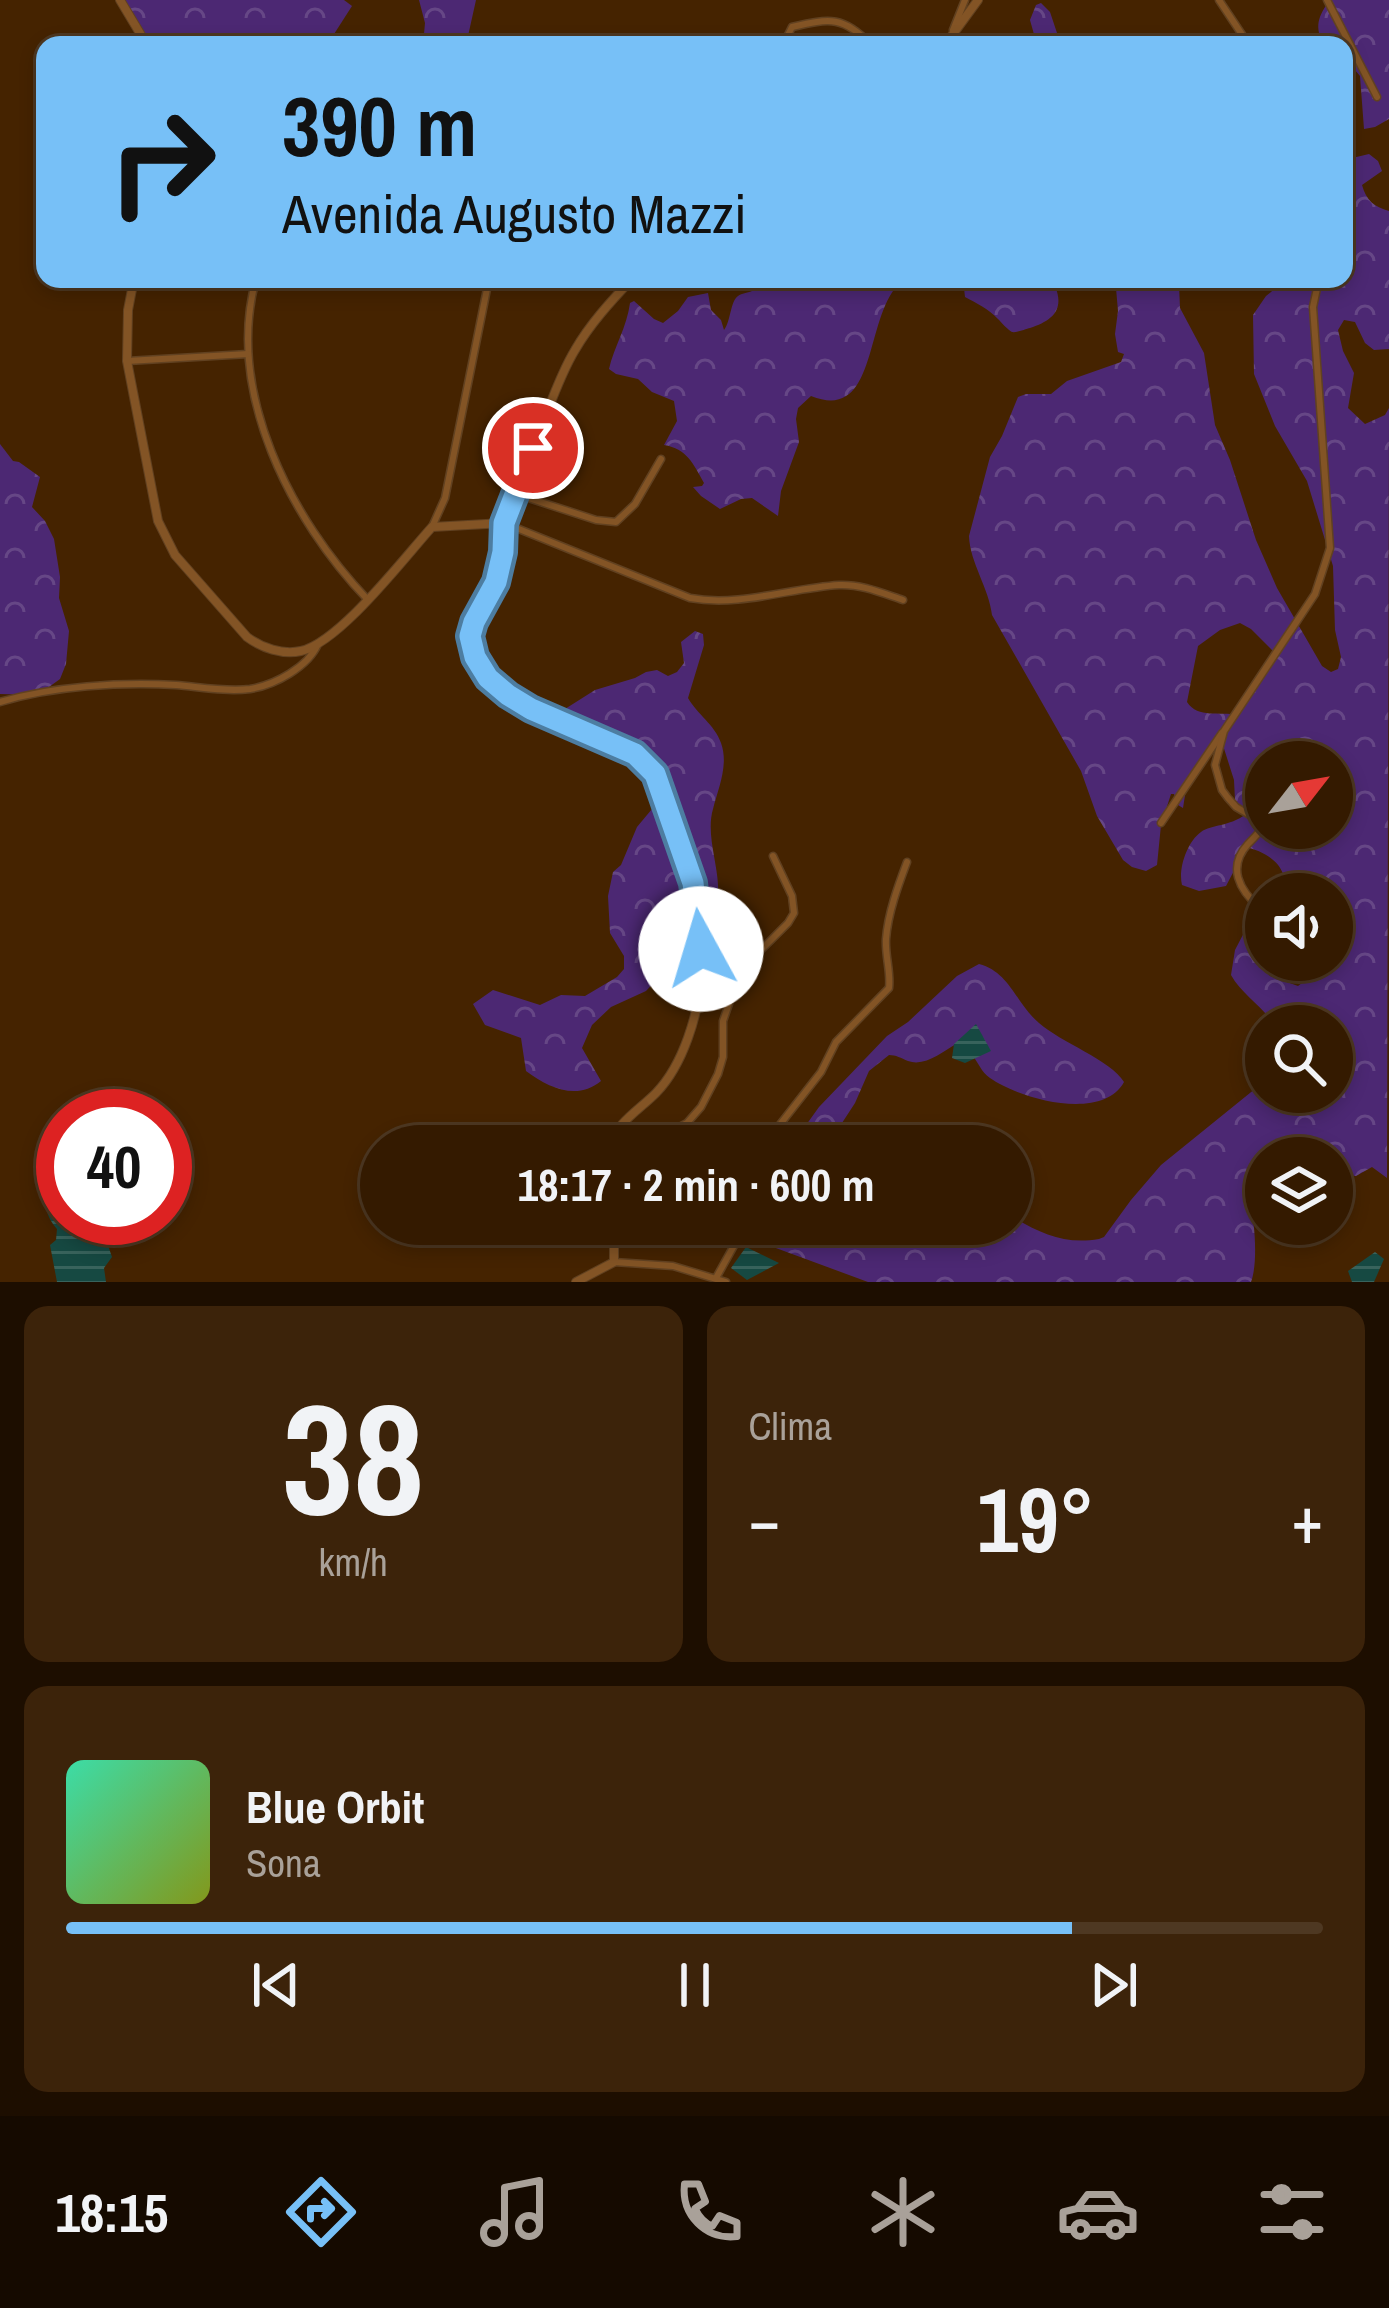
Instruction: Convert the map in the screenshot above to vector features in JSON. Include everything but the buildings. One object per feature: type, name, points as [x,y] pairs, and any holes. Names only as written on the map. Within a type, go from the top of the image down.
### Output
[{"type":"street","points":[[120,0],[142,36]]},
{"type":"street","points":[[950,36],[964,0]]},
{"type":"street","points":[[953,36],[978,0]]},
{"type":"street","points":[[1219,0],[1243,36]]},
{"type":"street","points":[[1327,0],[1346,36]]},
{"type":"street","points":[[788,36],[792,26],[838,22],[862,36]]},
{"type":"street","points":[[1353,50],[1377,97]]},
{"type":"street","points":[[132,288],[128,361],[158,520],[175,555],[233,623],[260,646],[290,652],[318,644],[368,600],[432,527],[445,498],[487,288]]},
{"type":"street","points":[[254,288],[248,354],[260,412],[292,497],[368,600]]},
{"type":"street","points":[[621,1125],[677,1066],[701,981],[697,904],[685,857],[660,787],[646,763],[508,695],[488,678],[475,657],[470,636],[500,567],[504,523],[560,379],[575,350],[624,288]]},
{"type":"street","points":[[1161,823],[1315,594],[1330,548],[1313,307],[1316,288]]},
{"type":"street","points":[[128,361],[248,354]]},
{"type":"street","points":[[516,494],[596,520],[616,521],[629,512],[661,459]]},
{"type":"street","points":[[432,527],[504,523],[690,598],[716,600],[838,585],[903,600]]},
{"type":"street","points":[[0,702],[53,689],[171,685],[250,689],[293,670],[314,654],[318,644]]},
{"type":"street","points":[[1225,731],[1217,752],[1217,777],[1236,807],[1262,828],[1242,853],[1236,872],[1245,893]]},
{"type":"street","points":[[685,1125],[701,1107],[718,1074],[723,1021],[730,1001],[757,954],[794,913],[792,896],[773,856]]},
{"type":"street","points":[[780,1125],[821,1072],[836,1042],[889,988],[889,917],[907,862]]},
{"type":"street","points":[[614,1245],[614,1262]]},
{"type":"street","points":[[716,1277],[734,1245]]},
{"type":"street","points":[[576,1282],[614,1262],[673,1266],[726,1282]]},
{"type":"green space","points":[[123,0],[344,0],[352,6],[333,36],[141,36]]},
{"type":"green space","points":[[419,0],[476,0],[468,36],[424,36]]},
{"type":"green space","points":[[1330,0],[1389,0],[1389,119],[1375,127],[1364,129],[1360,76],[1353,68],[1353,36],[1320,36],[1323,11]]},
{"type":"green space","points":[[1041,3],[1050,12],[1058,36],[1034,36],[1030,20]]},
{"type":"green space","points":[[1369,154],[1382,171],[1362,185],[1371,202],[1389,211],[1389,349],[1374,350],[1365,343],[1355,322],[1344,320],[1338,330],[1354,373],[1348,408],[1365,424],[1385,415],[1389,408],[1387,1178],[1372,1167],[1353,1176],[1353,1137],[1245,1137],[1245,1245],[1255,1245],[1251,1282],[868,1282],[768,1245],[1032,1245],[1032,1228],[1075,1240],[1099,1239],[1161,1165],[1245,1097],[1245,1113],[1353,1113],[1353,1005],[1258,1005],[1231,975],[1235,950],[1245,931],[1245,981],[1284,981],[1298,986],[1302,981],[1353,981],[1353,873],[1283,873],[1268,856],[1253,849],[1353,849],[1353,741],[1245,741],[1245,813],[1235,800],[1221,739],[1186,789],[1183,808],[1171,794],[1161,825],[1157,865],[1146,871],[1132,867],[1097,816],[1081,771],[992,615],[969,536],[990,457],[1018,397],[1051,394],[1067,381],[1121,362],[1124,354],[1118,352],[1115,334],[1116,288],[1179,288],[1180,308],[1204,353],[1215,425],[1256,540],[1277,588],[1322,666],[1331,672],[1338,669],[1333,566],[1307,481],[1275,426],[1254,374],[1253,315],[1276,288],[1353,288],[1353,158]],"holes":[[[1240,623],[1273,651],[1237,715],[1197,711],[1187,702],[1198,646],[1220,630]]]},
{"type":"green space","points":[[896,288],[860,380],[849,394],[833,400],[811,396],[798,408],[799,442],[781,491],[778,516],[752,498],[720,509],[701,496],[693,487],[704,483],[693,463],[664,445],[677,421],[674,401],[652,392],[638,379],[609,369],[630,303],[634,301],[663,323],[688,297],[708,293],[711,310],[724,330],[735,299],[752,291]]},
{"type":"green space","points":[[964,288],[1056,288],[1058,302],[1045,322],[1012,332],[965,297]]},
{"type":"green space","points":[[0,444],[13,461],[40,477],[32,507],[54,539],[59,598],[69,631],[60,679],[38,695],[0,694]]},
{"type":"green space","points":[[695,631],[703,634],[704,645],[688,698],[718,737],[724,760],[711,818],[718,885],[714,951],[703,958],[692,955],[646,991],[611,1007],[592,1025],[582,1048],[601,1081],[582,1090],[563,1090],[526,1071],[521,1038],[485,1025],[473,1004],[493,990],[540,1005],[561,995],[585,996],[624,969],[624,956],[610,933],[608,896],[613,872],[657,796],[622,758],[575,731],[565,709],[595,690],[646,672],[657,670],[668,676],[677,672],[684,663],[681,642]]},
{"type":"green space","points":[[1245,815],[1245,847],[1235,855],[1238,863],[1226,886],[1199,891],[1182,885],[1185,856],[1196,836]]},
{"type":"green space","points":[[979,964],[990,968],[1039,1023],[1108,1066],[1124,1082],[1098,1101],[1080,1104],[1040,1099],[987,1076],[972,1055],[956,1044],[921,1062],[889,1055],[869,1071],[841,1125],[806,1125],[887,1036],[957,976]]},
{"type":"water","points":[[976,1024],[991,1051],[965,1063],[952,1058],[954,1044]]},
{"type":"water","points":[[50,1245],[108,1245],[112,1257],[104,1268],[106,1282],[57,1282]]},
{"type":"water","points":[[746,1247],[779,1263],[747,1280],[731,1268]]},
{"type":"water","points":[[1375,1252],[1384,1259],[1374,1282],[1352,1282],[1348,1271]]},
{"type":"route","points":[[533,448],[504,523],[496,582],[474,622],[471,646],[488,678],[508,695],[635,754],[655,774],[693,883],[701,949]]}]
